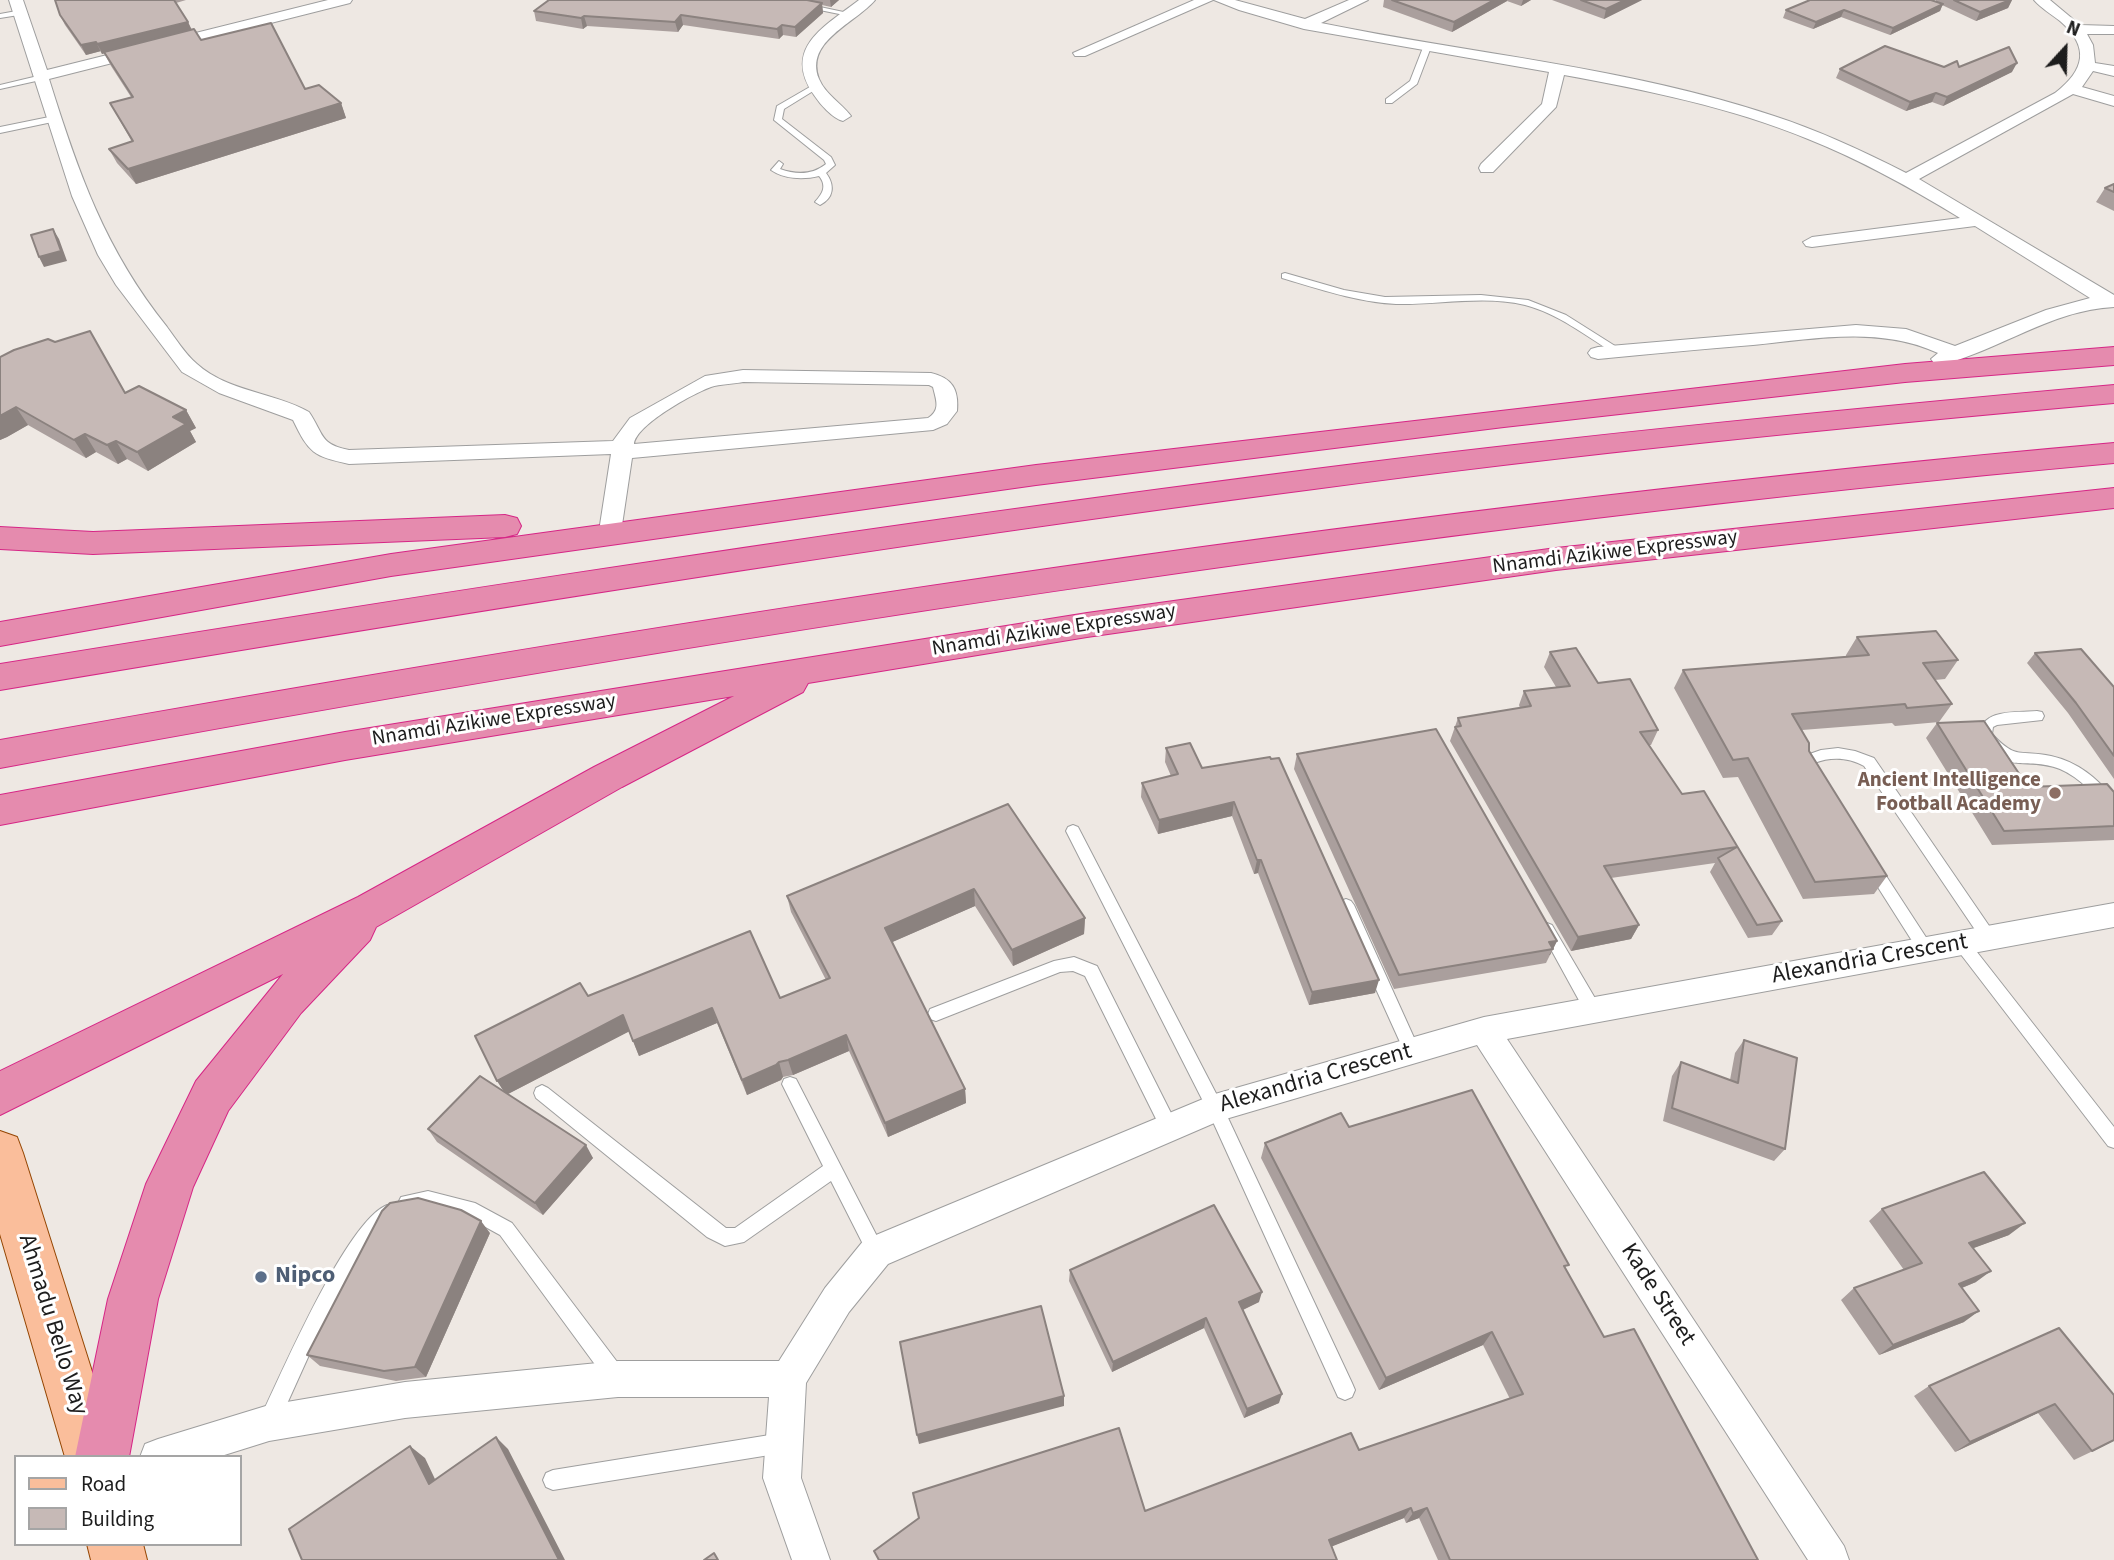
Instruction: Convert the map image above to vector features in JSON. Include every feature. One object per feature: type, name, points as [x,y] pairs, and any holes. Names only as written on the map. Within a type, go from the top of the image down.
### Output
[{"type":"highway","points":[[0,634],[391,565],[647,527],[1035,475],[1905,373],[2114,356]]},
{"type":"highway","points":[[0,677],[406,610],[906,533],[1367,472],[1671,436],[2114,394]]},
{"type":"highway","points":[[1367,472],[1504,418]]},
{"type":"highway","points":[[0,754],[743,625],[1200,559],[1785,486],[2114,453]]},
{"type":"highway","points":[[1556,559],[1605,540],[1768,496],[1785,486]]},
{"type":"highway","name":"Nnamdi Azikiwe Expressway","points":[[0,810],[345,746],[822,666],[1101,623],[1556,559],[2114,498]]},
{"type":"highway","points":[[0,538],[93,542],[564,523],[647,527]]},
{"type":"highway","points":[[0,1094],[373,909],[608,776],[822,666]]},
{"type":"highway","points":[[102,1455],[133,1299],[170,1184],[212,1096],[286,1000],[373,909]]},
{"type":"main road","name":"Ahmadu Bello Way","points":[[0,1153],[91,1455]]},
{"type":"street","points":[[42,77],[345,0]]},
{"type":"street","points":[[843,116],[815,86],[807,67],[810,51],[823,36],[868,0]]},
{"type":"street","points":[[1080,53],[1206,0]]},
{"type":"street","points":[[1221,0],[1304,25],[1651,88],[1766,118],[1841,146],[1907,179],[2111,301]]},
{"type":"street","points":[[1304,25],[1361,0]]},
{"type":"street","points":[[1907,179],[2074,89],[2083,79],[2088,66],[2087,48],[2079,29],[2041,0]]},
{"type":"street","points":[[19,6],[68,168],[108,256],[129,289],[189,368],[220,387],[302,416],[311,441],[323,452],[349,457],[622,450],[933,424],[944,418],[948,408],[942,383],[931,379],[725,377],[705,382],[637,422],[624,438],[622,450],[611,525]]},
{"type":"street","points":[[2079,29],[2114,30]]},
{"type":"street","points":[[2088,66],[2114,71]]},
{"type":"street","points":[[1487,168],[1550,104],[1557,71]]},
{"type":"street","points":[[2074,89],[2114,101]]},
{"type":"street","points":[[1812,242],[1976,221]]},
{"type":"street","points":[[1905,373],[2044,318],[2111,301]]},
{"type":"street","points":[[1608,352],[1861,329],[1908,334],[1930,340],[1955,354]]},
{"type":"street","name":"Alexandria Crescent","points":[[811,1560],[782,1478],[788,1379],[837,1300],[876,1252],[1215,1108],[1484,1030],[2114,915]]},
{"type":"street","name":"Kade Street","points":[[1484,1030],[1830,1560]]},
{"type":"street","points":[[165,1455],[269,1423],[405,1401],[618,1379],[788,1379]]},
{"type":"lane","points":[[775,0],[849,14]]},
{"type":"lane","points":[[0,16],[19,6]]},
{"type":"lane","points":[[1389,101],[1414,82],[1427,47]]},
{"type":"lane","points":[[0,87],[42,77]]},
{"type":"lane","points":[[779,164],[775,170],[788,177],[820,172],[831,165],[828,159],[778,120],[780,108],[815,86]]},
{"type":"lane","points":[[0,130],[54,119]]},
{"type":"lane","points":[[820,172],[827,179],[829,188],[828,194],[820,202]]},
{"type":"lane","points":[[1285,276],[1357,297],[1379,300],[1526,302],[1541,307],[1608,352]]},
{"type":"lane","points":[[2037,716],[1994,720],[1987,725],[1985,735],[1999,752],[2009,758],[2050,761],[2071,768],[2091,780],[2114,809]]},
{"type":"lane","points":[[1815,779],[1806,761],[1814,757],[1849,754],[1869,762],[1975,941],[2114,1140]]},
{"type":"lane","points":[[1073,831],[1215,1108],[1345,1390]]},
{"type":"lane","points":[[1867,859],[1926,950]]},
{"type":"lane","points":[[1337,887],[1412,1051]]},
{"type":"lane","points":[[1539,916],[1593,1010]]},
{"type":"lane","points":[[936,1014],[1059,966],[1074,964],[1091,971],[1169,1127]]},
{"type":"lane","points":[[790,1084],[876,1252]]},
{"type":"lane","points":[[541,1093],[713,1231],[725,1237],[738,1236],[834,1170]]},
{"type":"lane","points":[[269,1423],[315,1324],[362,1239],[394,1205],[428,1199],[475,1211],[506,1229],[618,1379]]},
{"type":"lane","points":[[553,1480],[783,1443]]},
{"type":"building","points":[[55,0],[174,0],[188,22],[97,44],[81,45],[60,15]]},
{"type":"building","points":[[549,0],[807,0],[822,3],[795,27],[782,25],[777,29],[681,15],[675,22],[584,16],[581,18],[534,11]]},
{"type":"building","points":[[1392,0],[1494,0],[1454,22]]},
{"type":"building","points":[[1581,0],[1625,0],[1606,9]]},
{"type":"building","points":[[1810,0],[1931,0],[1943,4],[1893,28],[1844,10],[1816,22],[1786,10]]},
{"type":"building","points":[[1954,0],[2010,0],[1980,12]]},
{"type":"building","points":[[271,23],[305,89],[319,85],[341,103],[128,169],[109,149],[133,141],[110,103],[133,97],[104,52],[194,29],[201,40]]},
{"type":"building","points":[[1885,46],[1944,67],[1957,61],[1959,67],[2009,47],[2017,63],[1947,97],[1936,93],[1910,102],[1840,69]]},
{"type":"building","points":[[2114,184],[2114,192],[2105,188]]},
{"type":"building","points":[[53,229],[61,251],[39,257],[31,235]]},
{"type":"building","points":[[90,331],[125,393],[139,386],[186,410],[173,417],[186,424],[137,452],[116,441],[107,445],[85,434],[74,440],[16,407],[0,416],[0,357],[48,339],[55,342]]},
{"type":"building","points":[[1936,631],[1958,660],[1923,663],[1952,704],[1907,708],[1905,704],[1792,714],[1809,743],[1809,751],[1887,876],[1815,882],[1748,758],[1733,760],[1683,670],[1869,655],[1857,637]]},
{"type":"building","points":[[1576,648],[1598,683],[1630,679],[1658,730],[1640,732],[1682,794],[1704,791],[1782,921],[1757,925],[1718,858],[1737,847],[1604,866],[1639,925],[1578,937],[1455,727],[1461,726],[1458,718],[1531,706],[1524,691],[1570,686],[1550,652]]},
{"type":"building","points":[[2081,649],[2114,687],[2114,756],[2076,703],[2035,653]]},
{"type":"building","points":[[1984,721],[2028,787],[2107,784],[2114,792],[2114,826],[2004,831],[1937,723]]},
{"type":"building","points":[[1436,729],[1557,941],[1549,942],[1553,949],[1399,975],[1297,754]]},
{"type":"building","points":[[1190,743],[1202,768],[1270,757],[1279,758],[1379,980],[1312,992],[1261,860],[1257,860],[1234,802],[1159,820],[1142,783],[1178,774],[1166,748]]},
{"type":"building","points":[[1008,804],[1085,918],[1012,950],[974,889],[885,928],[965,1089],[885,1123],[846,1035],[742,1080],[712,1008],[633,1041],[623,1015],[497,1081],[475,1036],[580,983],[588,996],[750,931],[780,998],[830,978],[787,896]]},
{"type":"building","points":[[1744,1040],[1797,1058],[1785,1149],[1672,1108],[1681,1062],[1738,1083]]},
{"type":"building","points":[[480,1076],[586,1145],[535,1203],[428,1129]]},
{"type":"building","points":[[1472,1090],[1569,1265],[1564,1266],[1604,1337],[1634,1329],[1758,1560],[1450,1560],[1427,1508],[1413,1513],[1411,1508],[1329,1540],[1337,1560],[879,1560],[874,1551],[919,1518],[913,1493],[1119,1428],[1145,1511],[1351,1433],[1359,1450],[1523,1394],[1492,1332],[1386,1378],[1265,1143],[1341,1113],[1349,1127]]},
{"type":"building","points":[[1984,1172],[2025,1223],[1969,1243],[1991,1271],[1959,1284],[1979,1311],[1893,1345],[1854,1288],[1922,1263],[1882,1209]]},
{"type":"building","points":[[418,1198],[461,1210],[481,1221],[415,1367],[384,1371],[307,1355],[382,1211],[390,1203]]},
{"type":"building","points":[[1214,1205],[1262,1292],[1239,1302],[1282,1394],[1247,1409],[1206,1318],[1113,1362],[1070,1270]]},
{"type":"building","points":[[1041,1306],[1064,1396],[917,1435],[900,1342]]},
{"type":"building","points":[[2059,1328],[2114,1395],[2114,1440],[2092,1451],[2055,1404],[1970,1442],[1929,1386]]},
{"type":"building","points":[[496,1437],[559,1560],[302,1560],[289,1529],[410,1446],[429,1484]]},
{"type":"building","points":[[714,1553],[718,1560],[704,1560]]},
{"type":"place","name":"Ancient Intelligence Football Academy","points":[[2055,793]]},
{"type":"place","name":"Nipco","points":[[261,1277]]}]
